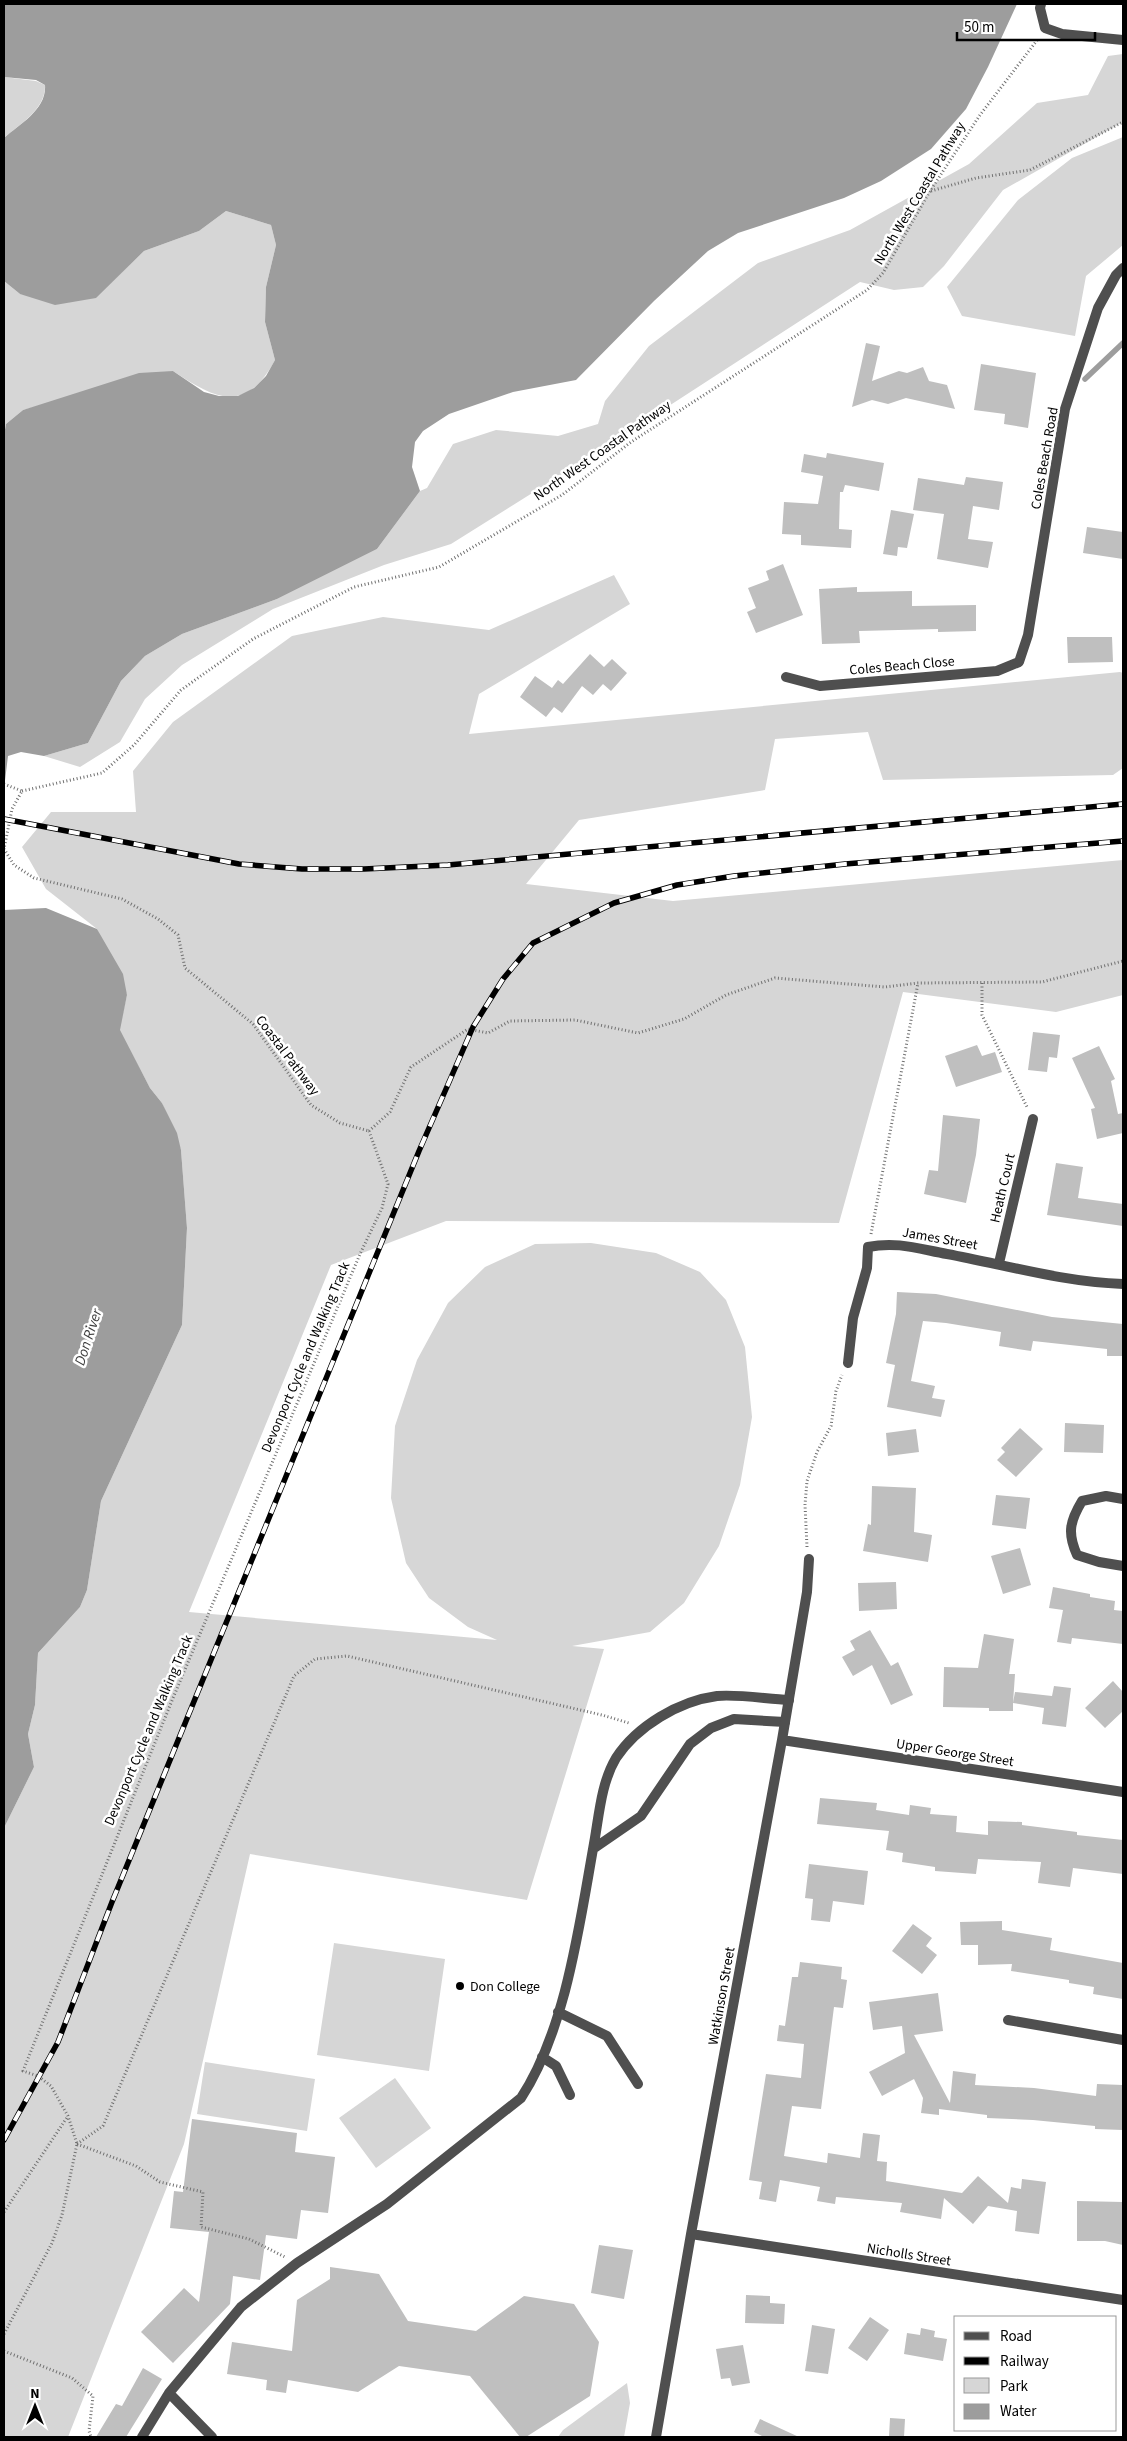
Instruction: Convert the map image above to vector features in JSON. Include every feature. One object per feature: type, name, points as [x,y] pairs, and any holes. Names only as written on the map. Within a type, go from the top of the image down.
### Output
[{"type":"street","points":[[1041,4],[1040,8],[1045,28],[1062,34],[1123,40]]},
{"type":"street","name":"Coles Beach Road","points":[[1019,662],[1028,635],[1065,409],[1098,308],[1116,275],[1123,268]]},
{"type":"street","name":"Coles Beach Close","points":[[786,677],[820,686],[997,671],[1019,662]]},
{"type":"street","name":"Heath Court","points":[[998,1263],[1033,1119]]},
{"type":"street","name":"James Street","points":[[868,1247],[888,1243],[998,1263],[1085,1282],[1123,1284]]},
{"type":"street","points":[[848,1363],[853,1318],[867,1268],[868,1247]]},
{"type":"street","points":[[1123,1498],[1106,1496],[1082,1501],[1072,1518],[1070,1540],[1077,1555],[1099,1562],[1123,1566]]},
{"type":"street","name":"Watkinson Street","points":[[656,2437],[691,2234],[789,1700],[807,1592],[809,1558]]},
{"type":"street","points":[[142,2437],[168,2393],[241,2307],[297,2263],[387,2204],[521,2098],[533,2080],[554,2030],[593,1849],[603,1790],[615,1760],[627,1743],[668,1712],[717,1696],[789,1700]]},
{"type":"street","points":[[593,1849],[641,1816],[690,1744],[711,1728],[734,1719],[785,1722]]},
{"type":"street","name":"Upper George Street","points":[[782,1740],[1123,1792]]},
{"type":"street","points":[[558,2012],[607,2036],[638,2084]]},
{"type":"street","points":[[1008,2020],[1123,2040]]},
{"type":"street","points":[[542,2057],[556,2066],[570,2095]]},
{"type":"street","name":"Nicholls Street","points":[[691,2234],[1123,2300]]},
{"type":"street","points":[[168,2393],[212,2437]]},
{"type":"path","name":"North West Coastal Pathway","points":[[22,791],[102,773],[134,745],[181,690],[252,639],[354,587],[439,567],[562,496],[631,442],[867,290],[883,273],[930,191],[980,115],[1026,57],[1045,28]]},
{"type":"path","points":[[930,191],[976,178],[1030,170],[1123,122]]},
{"type":"path","points":[[4,784],[22,791]]},
{"type":"path","name":"Coastal Pathway","points":[[22,791],[12,809],[4,849],[14,865],[34,878],[122,900],[158,919],[178,936],[185,968],[253,1024],[311,1105],[340,1123],[369,1131]]},
{"type":"path","points":[[369,1131],[390,1112],[411,1067],[468,1029],[488,1033],[510,1021],[575,1020],[638,1033],[684,1019],[726,994],[774,978],[886,987],[918,983],[1042,982],[1123,961]]},
{"type":"path","points":[[868,1247],[918,983]]},
{"type":"path","points":[[982,983],[982,1015],[1033,1119]]},
{"type":"path","name":"Devonport Cycle and Walking Track","points":[[4,2334],[52,2243],[62,2215],[77,2144],[68,2116],[51,2086],[38,2076],[23,2071],[169,1707],[360,1254],[382,1208],[388,1184],[369,1131]]},
{"type":"path","points":[[809,1558],[806,1534],[807,1480],[817,1452],[831,1426],[836,1391],[848,1363]]},
{"type":"path","points":[[77,2144],[103,2126],[294,1676],[315,1659],[347,1656],[602,1715],[645,1728]]},
{"type":"path","points":[[4,2212],[68,2116]]},
{"type":"path","points":[[77,2144],[136,2166],[160,2182],[203,2192],[200,2227],[249,2240],[297,2263]]},
{"type":"path","points":[[4,2351],[72,2378],[94,2396],[89,2430],[91,2437]]},
{"type":"green space","points":[[1123,54],[1123,122],[1003,190],[944,266],[923,287],[894,290],[860,282],[601,450],[451,544],[384,565],[273,609],[182,665],[145,699],[120,742],[80,767],[44,756],[88,743],[121,681],[145,656],[182,634],[277,599],[377,549],[420,491],[427,488],[453,444],[496,430],[558,436],[598,424],[605,401],[649,346],[758,263],[850,230],[969,164],[1037,103],[1088,95],[1108,56]]},
{"type":"green space","points":[[4,77],[36,81],[45,85],[44,94],[37,109],[4,138]]},
{"type":"green space","points":[[1123,137],[1123,245],[1086,276],[1075,336],[962,316],[947,287],[1018,200],[1072,158]]},
{"type":"green space","points":[[226,211],[271,225],[276,245],[266,287],[265,322],[275,360],[264,377],[253,389],[241,395],[229,397],[217,395],[173,371],[23,410],[6,424],[4,435],[4,281],[20,294],[95,298],[144,251],[199,231]]},
{"type":"green space","points":[[614,575],[630,604],[479,694],[469,734],[1120,672],[1123,673],[1123,768],[1113,775],[883,780],[868,732],[775,739],[765,790],[579,820],[526,884],[673,901],[1123,860],[1123,995],[1056,1012],[903,992],[839,1223],[446,1221],[331,1265],[189,1612],[497,1640],[468,1627],[429,1598],[406,1563],[391,1498],[395,1426],[417,1360],[448,1303],[485,1267],[535,1244],[591,1243],[656,1253],[700,1272],[726,1300],[745,1347],[752,1417],[740,1485],[719,1546],[684,1603],[650,1632],[572,1646],[604,1649],[527,1900],[250,1854],[184,2144],[68,2437],[4,2437],[4,1828],[34,1767],[28,1734],[35,1705],[38,1653],[80,1607],[87,1590],[101,1501],[182,1325],[187,1228],[181,1150],[162,1103],[150,1088],[119,1030],[127,995],[97,929],[46,889],[22,847],[51,812],[136,812],[133,771],[173,722],[292,636],[383,617],[489,630]]},
{"type":"green space","points":[[334,1943],[445,1959],[429,2071],[317,2055]]},
{"type":"green space","points":[[205,2062],[315,2079],[307,2131],[197,2114]]},
{"type":"green space","points":[[395,2078],[431,2128],[376,2168],[339,2118]]},
{"type":"green space","points":[[627,2383],[630,2403],[624,2437],[558,2437],[563,2430]]},
{"type":"water","points":[[4,4],[1017,4],[966,109],[931,149],[881,181],[844,198],[738,233],[708,251],[654,301],[576,380],[513,392],[449,414],[423,431],[415,442],[412,467],[420,491],[377,549],[277,599],[182,634],[145,656],[121,681],[88,743],[44,756],[21,752],[8,756],[4,789],[4,435],[6,424],[23,410],[139,373],[173,371],[204,392],[219,396],[238,396],[254,388],[266,376],[275,360],[265,322],[266,287],[276,245],[271,225],[226,211],[199,231],[144,251],[96,298],[55,305],[20,294],[4,281],[4,138],[37,109],[42,101],[45,85],[36,80],[4,77]]},
{"type":"water","name":"Don River","points":[[46,908],[97,929],[123,974],[127,995],[120,1030],[150,1088],[162,1103],[177,1133],[181,1150],[187,1228],[182,1325],[101,1501],[87,1590],[80,1607],[38,1653],[35,1705],[28,1734],[34,1767],[4,1828],[4,910]]},
{"type":"building","points":[[866,343],[880,346],[872,381],[899,371],[907,373],[923,367],[929,381],[947,385],[955,409],[906,398],[888,404],[872,400],[852,407]]},
{"type":"building","points":[[981,364],[1036,373],[1028,428],[1004,424],[1005,414],[974,410]]},
{"type":"building","points":[[827,453],[884,463],[879,491],[845,485],[843,492],[840,492],[839,529],[852,530],[851,548],[801,545],[801,535],[782,534],[784,502],[818,504],[823,476],[801,472],[804,454],[826,458]]},
{"type":"building","points":[[966,477],[1003,482],[999,510],[973,506],[968,539],[993,542],[988,568],[937,559],[944,514],[913,510],[918,478],[964,485]]},
{"type":"building","points":[[891,510],[914,514],[907,548],[898,547],[897,556],[883,554]]},
{"type":"building","points":[[1087,527],[1123,532],[1123,559],[1083,553]]},
{"type":"building","points":[[783,564],[803,615],[756,633],[747,612],[756,608],[748,588],[769,580],[766,571]]},
{"type":"building","points":[[857,587],[857,592],[912,591],[912,606],[976,605],[976,631],[938,632],[938,629],[859,631],[860,643],[822,644],[819,589]]},
{"type":"building","points":[[1067,637],[1112,637],[1113,662],[1068,663]]},
{"type":"building","points":[[590,654],[604,667],[612,659],[627,673],[611,691],[603,684],[593,695],[582,686],[562,713],[554,707],[546,717],[520,697],[535,676],[552,688],[558,680],[563,684]]},
{"type":"building","points":[[1033,1032],[1060,1035],[1057,1058],[1049,1057],[1047,1072],[1028,1070]]},
{"type":"building","points":[[977,1045],[982,1056],[995,1052],[1002,1072],[956,1087],[945,1056]]},
{"type":"building","points":[[1099,1046],[1115,1079],[1111,1081],[1118,1114],[1123,1113],[1123,1133],[1097,1139],[1091,1109],[1095,1108],[1072,1058]]},
{"type":"building","points":[[943,1115],[980,1119],[976,1155],[966,1203],[924,1194],[929,1170],[938,1171]]},
{"type":"building","points":[[1056,1163],[1083,1167],[1078,1198],[1123,1204],[1123,1226],[1047,1215]]},
{"type":"building","points":[[897,1292],[936,1294],[1052,1317],[1123,1324],[1123,1356],[1107,1356],[1107,1349],[1033,1341],[1031,1351],[999,1346],[1001,1332],[923,1321],[911,1381],[935,1386],[932,1398],[945,1400],[941,1417],[887,1407],[895,1365],[886,1363],[896,1314]]},
{"type":"building","points":[[1065,1423],[1104,1425],[1103,1453],[1064,1452]]},
{"type":"building","points":[[1020,1428],[1043,1449],[1016,1477],[997,1460],[1005,1452],[1001,1448]]},
{"type":"building","points":[[916,1429],[919,1452],[888,1456],[886,1433]]},
{"type":"building","points":[[872,1486],[916,1488],[914,1532],[932,1535],[928,1562],[863,1551],[868,1524],[871,1525]]},
{"type":"building","points":[[996,1495],[1030,1498],[1026,1529],[992,1525]]},
{"type":"building","points":[[1020,1548],[1031,1585],[1003,1594],[991,1556]]},
{"type":"building","points":[[896,1582],[897,1609],[859,1611],[858,1583]]},
{"type":"building","points":[[1053,1587],[1090,1594],[1090,1597],[1115,1601],[1114,1610],[1123,1611],[1123,1644],[1072,1638],[1071,1644],[1057,1642],[1063,1610],[1049,1608]]},
{"type":"building","points":[[870,1630],[891,1666],[898,1662],[913,1695],[891,1705],[872,1665],[853,1676],[842,1657],[855,1650],[850,1641]]},
{"type":"building","points":[[984,1634],[1014,1639],[1009,1674],[1015,1674],[1013,1711],[989,1711],[989,1708],[943,1707],[944,1667],[978,1668]]},
{"type":"building","points":[[1113,1681],[1123,1692],[1123,1711],[1105,1728],[1085,1708]]},
{"type":"building","points":[[1054,1686],[1071,1688],[1066,1727],[1042,1724],[1044,1708],[1013,1703],[1015,1692],[1052,1696]]},
{"type":"building","points":[[820,1798],[877,1803],[876,1810],[909,1815],[910,1805],[931,1808],[930,1814],[957,1816],[956,1832],[988,1835],[988,1821],[1022,1822],[1022,1825],[1077,1832],[1077,1835],[1123,1840],[1123,1874],[1073,1868],[1070,1887],[1038,1883],[1041,1862],[978,1859],[976,1874],[935,1871],[935,1867],[902,1862],[903,1853],[886,1850],[889,1831],[817,1824]]},
{"type":"building","points":[[809,1864],[868,1871],[864,1905],[833,1901],[830,1922],[811,1920],[813,1899],[805,1898]]},
{"type":"building","points":[[1002,1921],[1002,1930],[1052,1938],[1050,1950],[1123,1963],[1123,1999],[1093,1994],[1094,1987],[1069,1983],[1069,1980],[1011,1971],[1012,1964],[978,1965],[978,1945],[961,1945],[960,1922]]},
{"type":"building","points":[[913,1924],[932,1938],[926,1946],[937,1955],[922,1974],[892,1951]]},
{"type":"building","points":[[800,1962],[842,1967],[841,1979],[847,1980],[843,2008],[834,2007],[821,2109],[792,2106],[784,2156],[827,2163],[828,2153],[860,2158],[863,2133],[880,2135],[877,2161],[887,2162],[886,2181],[962,2193],[978,2176],[1008,2203],[1011,2187],[1021,2189],[1022,2179],[1046,2182],[1039,2234],[1015,2231],[1017,2211],[988,2206],[973,2224],[944,2198],[941,2219],[900,2212],[902,2203],[836,2197],[835,2204],[817,2201],[820,2187],[780,2180],[776,2202],[759,2199],[762,2182],[749,2180],[766,2074],[801,2078],[804,2044],[777,2041],[779,2025],[785,2026],[792,1977],[798,1977]]},
{"type":"building","points":[[938,1993],[943,2031],[914,2035],[950,2103],[953,2071],[976,2074],[975,2085],[1034,2088],[1096,2096],[1097,2084],[1123,2085],[1123,2130],[1095,2129],[1095,2126],[1033,2120],[987,2118],[987,2115],[939,2109],[939,2115],[921,2113],[923,2098],[914,2079],[882,2096],[869,2072],[905,2053],[902,2026],[873,2030],[869,2002]]},
{"type":"building","points":[[192,2119],[297,2133],[295,2152],[335,2157],[328,2213],[301,2210],[297,2239],[266,2235],[260,2280],[233,2276],[230,2304],[173,2363],[141,2332],[184,2288],[199,2302],[209,2232],[170,2228],[174,2191],[183,2192]]},
{"type":"building","points":[[1077,2201],[1123,2202],[1123,2245],[1105,2241],[1077,2241]]},
{"type":"building","points":[[599,2245],[633,2250],[624,2299],[591,2293]]},
{"type":"building","points":[[330,2267],[379,2274],[408,2321],[476,2331],[524,2296],[574,2304],[599,2342],[590,2396],[526,2437],[520,2437],[470,2376],[399,2366],[358,2392],[288,2380],[286,2393],[266,2390],[267,2380],[227,2374],[232,2342],[292,2351],[297,2300],[330,2279]]},
{"type":"building","points":[[746,2295],[770,2296],[770,2303],[785,2304],[784,2324],[745,2323]]},
{"type":"building","points":[[870,2317],[889,2330],[867,2361],[848,2348]]},
{"type":"building","points":[[812,2325],[835,2329],[828,2374],[805,2371]]},
{"type":"building","points":[[921,2328],[935,2331],[934,2337],[947,2339],[943,2361],[904,2354],[907,2333],[920,2335]]},
{"type":"building","points":[[743,2345],[750,2383],[732,2386],[730,2378],[721,2379],[716,2349]]},
{"type":"building","points":[[143,2368],[162,2379],[126,2437],[96,2437],[116,2404],[122,2406]]},
{"type":"building","points":[[890,2418],[905,2419],[904,2437],[889,2437]]},
{"type":"building","points":[[760,2419],[799,2437],[764,2437],[754,2432]]},
{"type":"waterway","points":[[1085,379],[1123,343]]},
{"type":"railway","points":[[4,819],[239,864],[302,869],[364,869],[448,865],[1123,804]]},
{"type":"railway","points":[[4,2140],[58,2042],[112,1902],[419,1151],[473,1027],[503,979],[533,943],[614,903],[677,885],[734,876],[845,864],[1123,841]]},
{"type":"place","name":"Don College","points":[[460,1986]]}]
